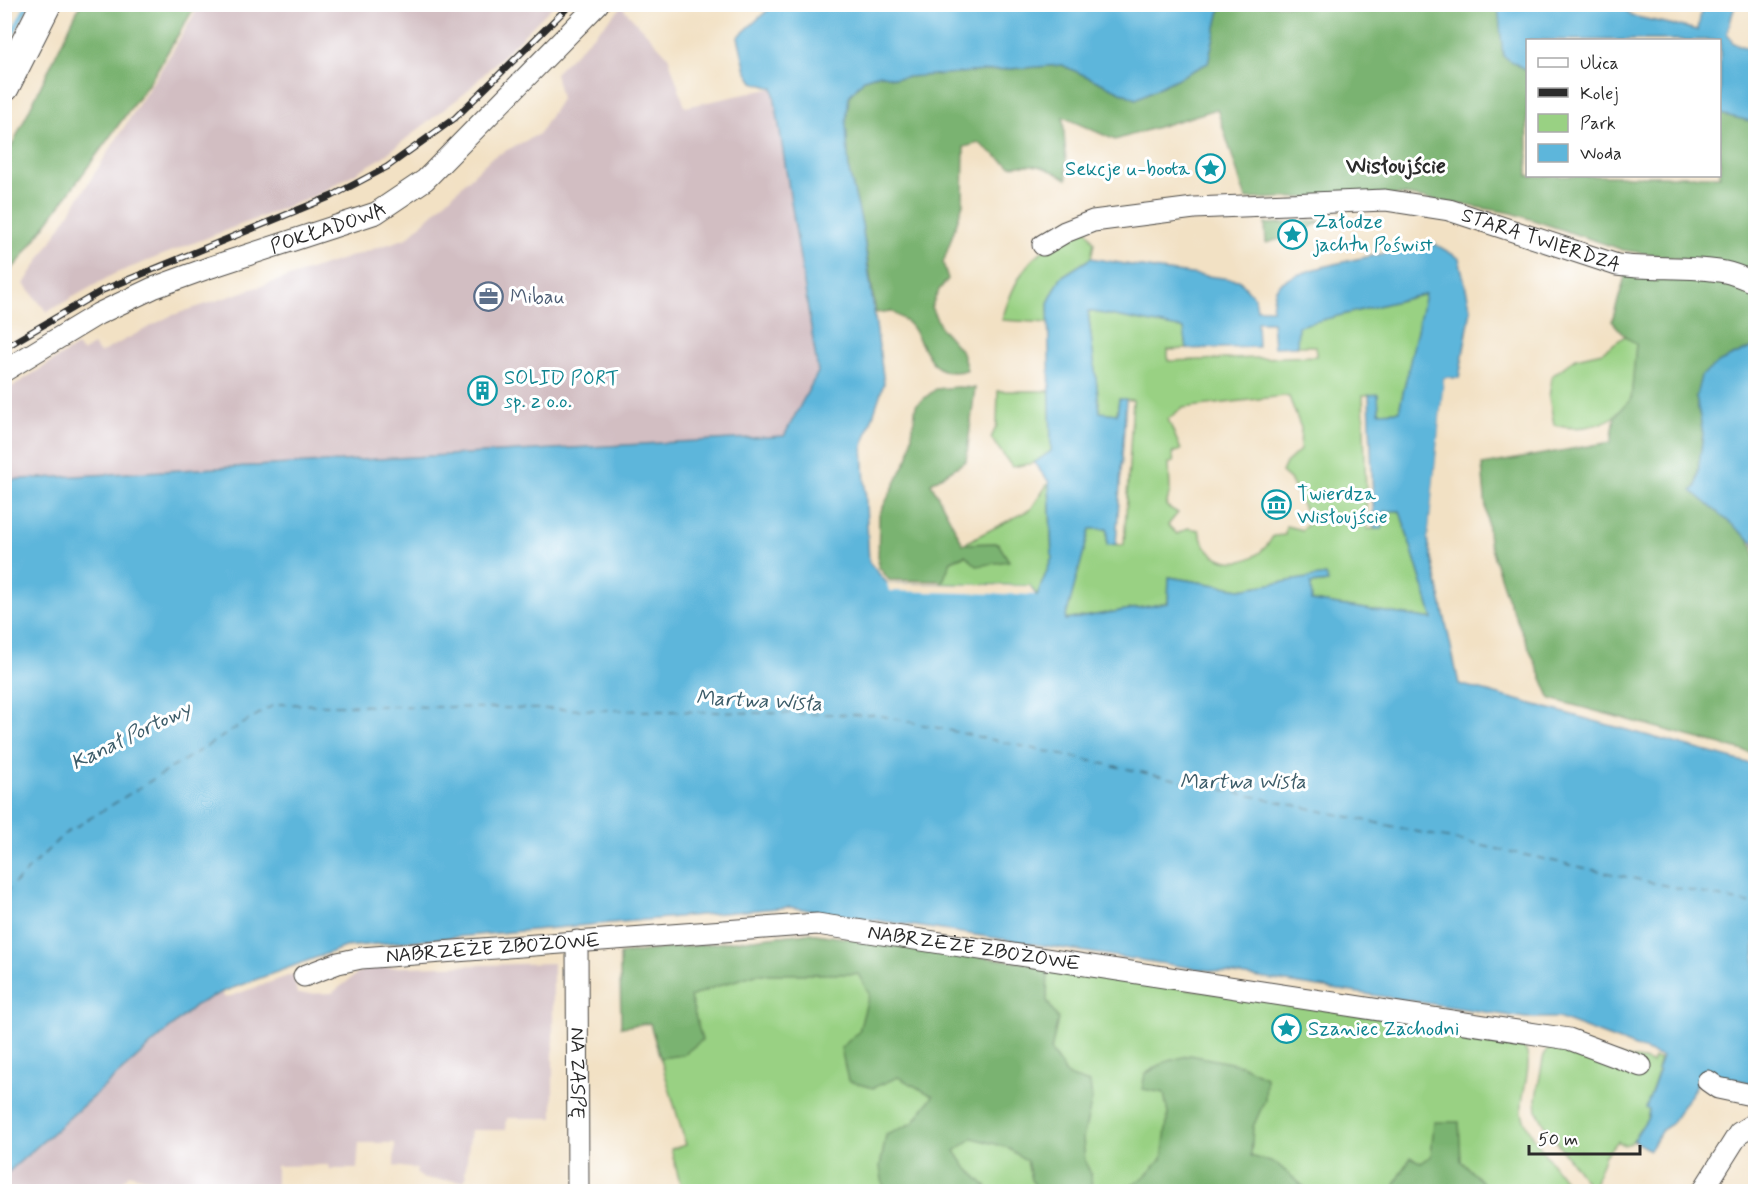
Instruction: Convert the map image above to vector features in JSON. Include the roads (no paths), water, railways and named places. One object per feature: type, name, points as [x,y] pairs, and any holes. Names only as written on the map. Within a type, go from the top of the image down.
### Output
[{"type":"highway","points":[[4,87],[46,4]]},
{"type":"street","name":"POKŁADOWA","points":[[4,371],[98,314],[153,288],[376,213],[424,180],[598,4]]},
{"type":"street","name":"STARA TWIERDZA","points":[[1043,245],[1065,232],[1093,221],[1194,208],[1385,200],[1449,210],[1617,264],[1642,268],[1695,268],[1726,272],[1755,283]]},
{"type":"street","name":"NABRZEŻE ZBOŻOWE","points":[[304,976],[338,963],[361,958],[577,947],[817,924],[1569,1039],[1641,1066]]},
{"type":"street","name":"NA ZASPĘ","points":[[577,947],[578,1191]]},
{"type":"street","points":[[1708,1081],[1718,1088],[1755,1096]]},
{"type":"street","points":[[1702,1191],[1739,1133],[1755,1125]]},
{"type":"water","points":[[777,5],[1221,5],[1208,63],[1136,99],[1062,65],[895,78],[879,74],[864,79],[849,96],[846,124],[849,171],[862,224],[884,383],[863,446],[869,562],[887,583],[1030,586],[1037,596],[1052,558],[1049,482],[1034,463],[1051,451],[1048,303],[1061,277],[1091,258],[1239,280],[1255,298],[1257,309],[1272,309],[1274,294],[1278,286],[1305,272],[1327,266],[1435,244],[1459,258],[1471,310],[1459,378],[1444,378],[1428,540],[1459,684],[1755,765],[1755,1084],[1708,1073],[1698,1083],[1670,1125],[1662,1130],[1649,1150],[1633,1140],[1648,1117],[1649,1110],[1646,1108],[1662,1057],[1558,1018],[1525,1018],[789,907],[345,947],[222,992],[196,1005],[5,1175],[5,480],[784,436],[818,372],[773,88],[753,82],[746,71],[738,37],[769,9]],"holes":[[[1425,294],[1399,411],[1379,412],[1378,394],[1369,395],[1374,529],[1382,529],[1385,511],[1400,511],[1433,619],[1312,601],[1311,584],[1328,582],[1326,575],[1240,589],[1169,577],[1168,603],[1065,620],[1090,529],[1107,529],[1107,545],[1116,544],[1126,399],[1119,399],[1117,414],[1100,412],[1088,311],[1184,329],[1187,349],[1258,347],[1257,322],[1272,322],[1274,347],[1297,346],[1298,326]]]},
{"type":"water","points":[[1498,5],[1619,5],[1632,16],[1698,30],[1702,5],[1735,5],[1727,33],[1733,43],[1755,51],[1755,122],[1721,114],[1721,39],[1526,39],[1526,70],[1503,56]]},
{"type":"water","points":[[1755,346],[1755,547],[1754,543],[1692,491],[1696,487],[1703,434],[1696,396],[1701,376],[1720,362]]},
{"type":"waterway","points":[[4,49],[28,4]]},
{"type":"railway","points":[[4,348],[103,290],[332,196],[387,167],[455,118],[571,4]]},
{"type":"place","name":"Sekcje u-boota","points":[[1211,169]]},
{"type":"place","name":"Załodze jachtu Poświst","points":[[1292,234]]},
{"type":"place","name":"Mibau","points":[[489,297]]},
{"type":"place","name":"SOLID PORT sp. z o.o.","points":[[483,390]]},
{"type":"place","name":"Twierdza Wisłoujście","points":[[1276,505]]},
{"type":"place","name":"Szaniec Zachodni","points":[[1287,1029]]},
{"type":"district","name":"Wisłoujście","points":[[1396,167]]},
{"type":"water label","name":"Martwa Wisła","points":[[759,701]]},
{"type":"water label","name":"Kanał Portowy","points":[[131,736]]},
{"type":"water label","name":"Martwa Wisła","points":[[1243,782]]}]
